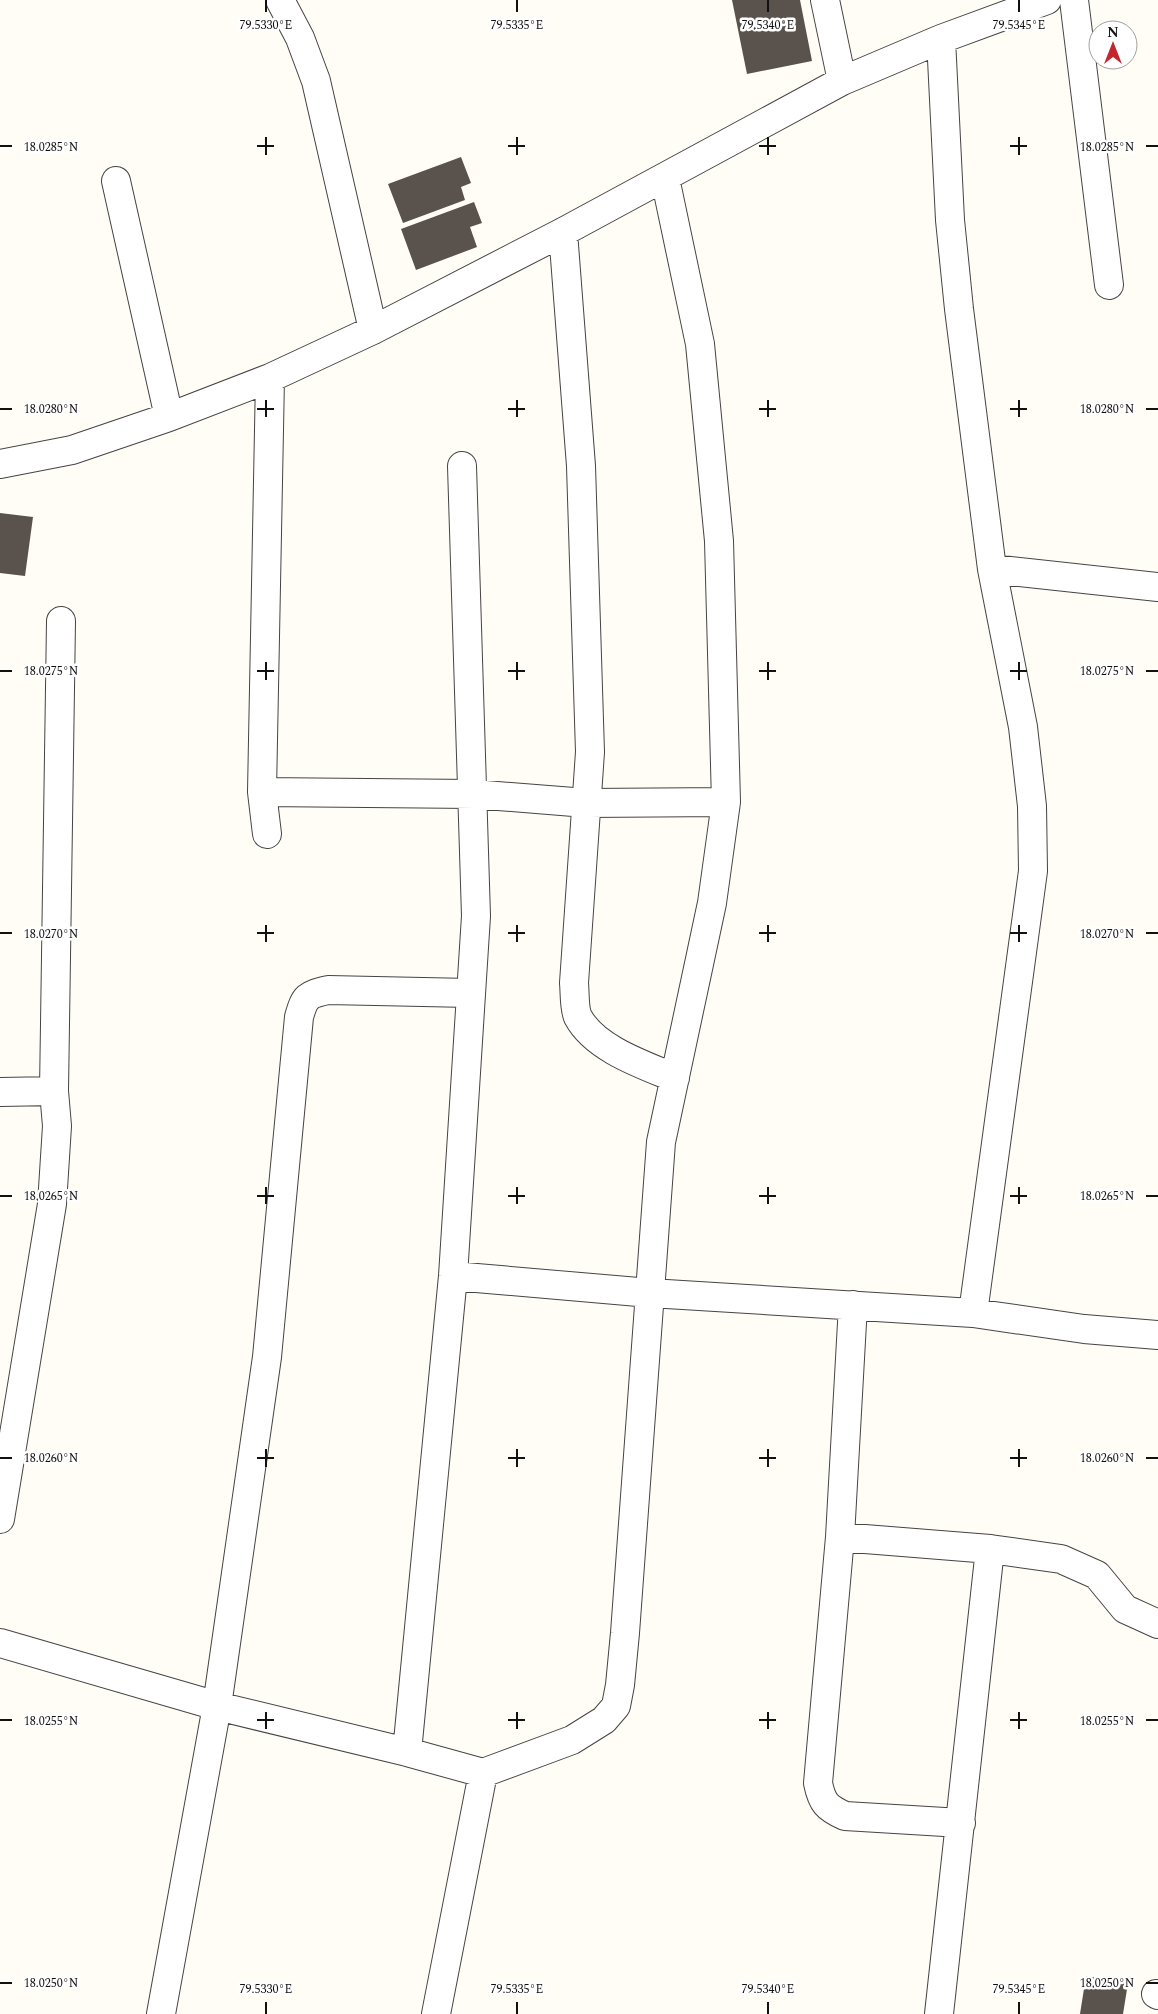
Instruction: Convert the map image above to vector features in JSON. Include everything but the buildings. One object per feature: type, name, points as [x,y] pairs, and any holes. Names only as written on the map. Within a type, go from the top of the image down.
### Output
[{"type":"street","points":[[280,0],[300,38],[316,80],[373,330]]},
{"type":"street","points":[[826,0],[842,81]]},
{"type":"street","points":[[0,464],[72,450],[169,417],[270,378],[373,330],[563,232],[842,81],[941,39],[1047,0]]},
{"type":"street","points":[[1074,0],[1108,285]]},
{"type":"street","points":[[941,39],[955,264],[992,569],[1023,726],[1032,806],[1033,871],[974,1313]]},
{"type":"street","points":[[0,1643],[217,1706],[407,1752],[483,1773],[572,1740],[604,1720],[616,1706],[625,1633],[661,1142],[712,903],[726,802],[720,541],[700,344],[665,178]]},
{"type":"street","points":[[116,181],[169,417]]},
{"type":"street","points":[[563,232],[581,466],[590,752],[574,983],[578,1017],[594,1036],[625,1058],[675,1078]]},
{"type":"street","points":[[267,834],[262,792],[270,378]]},
{"type":"street","points":[[407,1752],[453,1276],[476,916],[474,794],[462,466]]},
{"type":"street","points":[[992,569],[1158,587]]},
{"type":"street","points":[[0,1519],[52,1204],[57,1126],[54,1091],[61,620]]},
{"type":"street","points":[[262,792],[474,794],[586,803],[726,802]]},
{"type":"street","points":[[161,2014],[217,1706],[267,1357],[299,1017],[304,1002],[310,994],[328,990],[470,993]]},
{"type":"street","points":[[0,1092],[54,1091]]},
{"type":"street","points":[[453,1276],[650,1293],[974,1313],[1084,1330],[1158,1335]]},
{"type":"street","points":[[853,1305],[840,1537],[818,1783],[821,1797],[829,1809],[845,1816],[962,1823]]},
{"type":"street","points":[[840,1537],[990,1549],[1061,1559],[1097,1575],[1125,1609],[1158,1624]]},
{"type":"street","points":[[939,2014],[962,1823],[990,1549]]},
{"type":"street","points":[[436,2014],[483,1773]]}]
